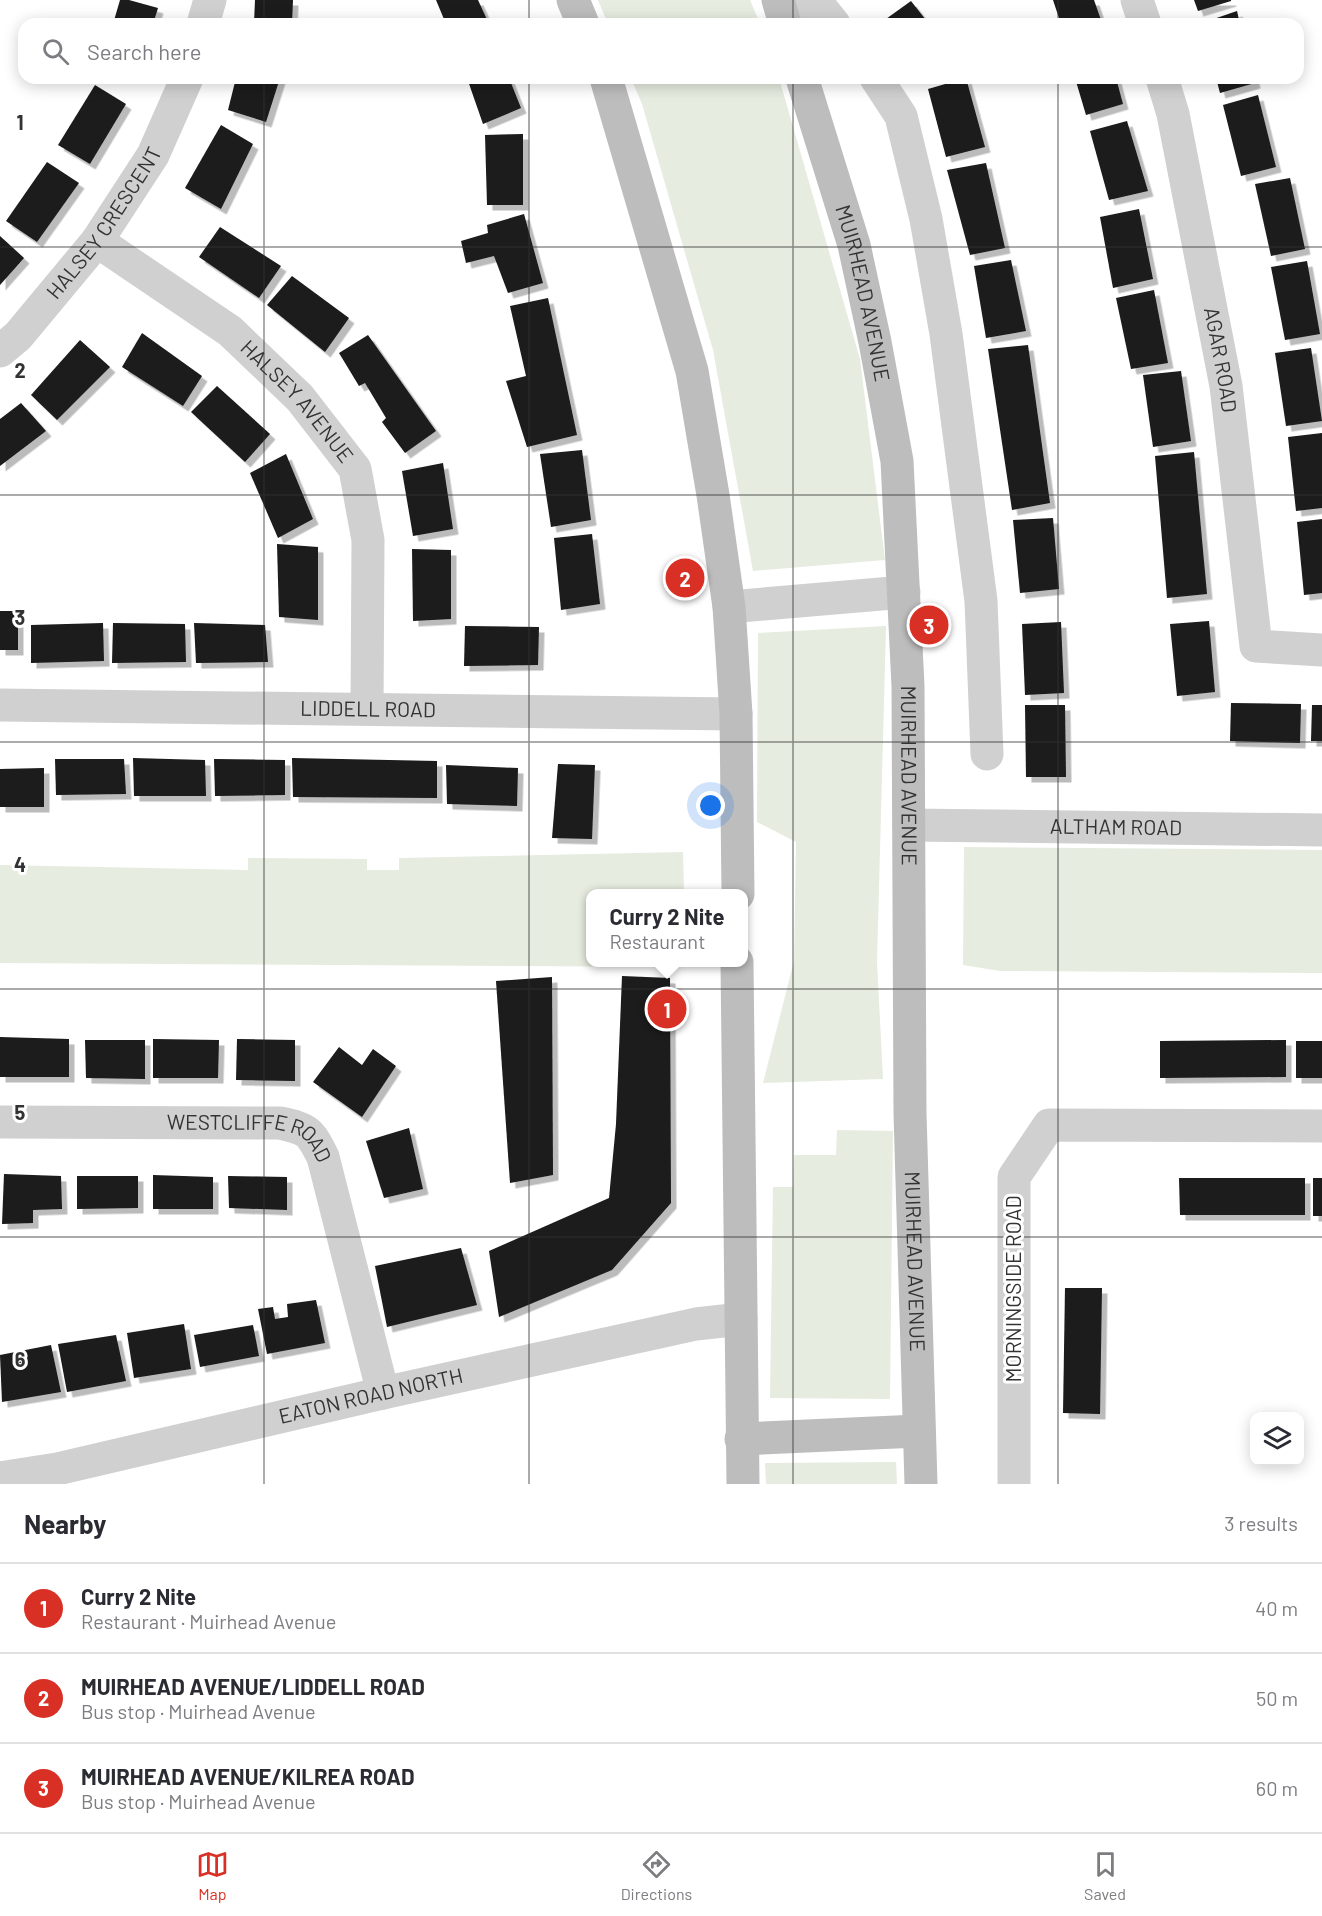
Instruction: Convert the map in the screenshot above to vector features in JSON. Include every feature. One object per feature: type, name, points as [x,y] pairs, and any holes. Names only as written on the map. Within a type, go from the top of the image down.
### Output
[{"type":"street","points":[[205,18],[210,0]]},
{"type":"street","points":[[573,0],[580,18]]},
{"type":"street","points":[[778,0],[783,18]]},
{"type":"street","points":[[786,0],[822,9],[829,18]]},
{"type":"street","points":[[1137,0],[1143,18]]},
{"type":"street","name":"HALSEY CRESCENT","points":[[0,351],[18,336],[97,241],[153,155],[184,84]]},
{"type":"street","points":[[608,84],[692,371],[713,495],[729,607],[736,714],[738,889]]},
{"type":"street","name":"MUIRHEAD AVENUE","points":[[804,84],[854,245],[897,461],[908,686],[910,1113],[921,1484]]},
{"type":"street","points":[[880,84],[901,116],[926,219],[946,334],[981,601],[987,754]]},
{"type":"street","name":"AGAR ROAD","points":[[1164,84],[1173,114],[1226,386],[1256,646],[1322,650]]},
{"type":"street","name":"HALSEY AVENUE","points":[[97,241],[230,331],[300,398],[354,469],[368,540],[367,709]]},
{"type":"street","points":[[729,607],[904,591]]},
{"type":"street","name":"LIDDELL ROAD","points":[[0,705],[736,714]]},
{"type":"street","name":"ALTHAM ROAD","points":[[909,825],[1322,830]]},
{"type":"street","points":[[737,967],[743,1484]]},
{"type":"street","name":"WESTCLIFFE ROAD","points":[[0,1122],[280,1123],[301,1128],[313,1137],[323,1157],[383,1393]]},
{"type":"street","name":"MORNINGSIDE ROAD","points":[[1014,1484],[1014,1177],[1049,1125],[1322,1126]]},
{"type":"street","name":"EATON ROAD NORTH","points":[[0,1478],[58,1477],[383,1393],[696,1324],[741,1319]]},
{"type":"street","points":[[741,1439],[918,1431]]},
{"type":"shaded area","points":[[598,0],[750,0],[758,18],[606,18]]},
{"type":"shaded area","points":[[634,84],[781,84],[860,359],[885,560],[753,571],[713,350],[642,104]]},
{"type":"shaded area","points":[[886,626],[877,962],[883,1079],[763,1083],[794,961],[796,842],[757,822],[758,633]]},
{"type":"shaded area","points":[[964,847],[1322,850],[1322,973],[1000,971],[963,965]]},
{"type":"shaded area","points":[[683,852],[684,889],[586,889],[586,966],[0,963],[0,865],[248,870],[248,858],[367,859],[367,870],[399,870],[399,858]]},
{"type":"shaded area","points":[[837,1130],[893,1131],[890,1399],[770,1398],[773,1187],[793,1187],[794,1155],[836,1155]]},
{"type":"shaded area","points":[[896,1462],[897,1484],[766,1484],[765,1463]]},
{"type":"building","points":[[120,0],[129,0],[158,8],[155,18],[115,18]]},
{"type":"building","points":[[255,0],[293,0],[292,18],[254,18]]},
{"type":"building","points":[[436,0],[478,0],[486,18],[444,18]]},
{"type":"building","points":[[1053,0],[1094,0],[1100,18],[1059,18]]},
{"type":"building","points":[[1194,0],[1231,0],[1231,1],[1198,11]]},
{"type":"building","points":[[911,1],[924,18],[887,18]]},
{"type":"building","points":[[1237,11],[1239,18],[1217,18]]},
{"type":"building","points":[[234,84],[278,84],[266,122],[228,110]]},
{"type":"building","points":[[469,84],[511,84],[521,108],[483,124]]},
{"type":"building","points":[[945,84],[968,84],[985,147],[946,157],[928,89]]},
{"type":"building","points":[[1077,84],[1118,84],[1123,104],[1086,115]]},
{"type":"building","points":[[1218,84],[1252,84],[1220,93]]},
{"type":"building","points":[[95,85],[126,104],[90,164],[58,145]]},
{"type":"building","points":[[1258,95],[1276,167],[1241,176],[1223,105]]},
{"type":"building","points":[[1127,121],[1148,191],[1109,200],[1090,131]]},
{"type":"building","points":[[221,125],[253,144],[221,209],[185,188]]},
{"type":"building","points":[[523,134],[523,205],[487,205],[485,135]]},
{"type":"building","points":[[47,162],[79,183],[37,242],[6,221]]},
{"type":"building","points":[[986,163],[1005,248],[970,255],[947,170]]},
{"type":"building","points":[[1290,178],[1305,249],[1271,256],[1255,184]]},
{"type":"building","points":[[1139,209],[1153,279],[1113,288],[1100,217]]},
{"type":"building","points":[[524,214],[543,283],[508,293],[494,256],[466,263],[461,241],[488,233],[487,225]]},
{"type":"building","points":[[220,227],[281,266],[259,298],[199,257]]},
{"type":"building","points":[[0,236],[24,258],[0,285]]},
{"type":"building","points":[[1011,260],[1026,331],[986,338],[974,266]]},
{"type":"building","points":[[1307,261],[1320,334],[1285,340],[1271,267]]},
{"type":"building","points":[[292,276],[349,318],[325,352],[267,305]]},
{"type":"building","points":[[1154,290],[1168,363],[1131,369],[1116,298]]},
{"type":"building","points":[[548,298],[577,435],[527,447],[506,381],[526,376],[510,306]]},
{"type":"building","points":[[142,333],[202,376],[183,406],[122,367]]},
{"type":"building","points":[[368,335],[436,431],[405,453],[382,422],[386,418],[365,383],[359,386],[339,353]]},
{"type":"building","points":[[80,340],[110,367],[57,420],[31,395]]},
{"type":"building","points":[[1028,345],[1050,503],[1012,510],[988,349]]},
{"type":"building","points":[[1311,348],[1322,421],[1286,426],[1275,353]]},
{"type":"building","points":[[1181,371],[1191,441],[1153,447],[1143,375]]},
{"type":"building","points":[[217,386],[270,434],[245,462],[191,412]]},
{"type":"building","points":[[21,403],[46,431],[0,466],[0,419]]},
{"type":"building","points":[[1322,433],[1322,508],[1296,511],[1288,437]]},
{"type":"building","points":[[582,450],[591,520],[551,527],[540,454]]},
{"type":"building","points":[[1194,452],[1207,594],[1167,598],[1155,456]]},
{"type":"building","points":[[286,454],[313,519],[278,538],[250,473]]},
{"type":"building","points":[[443,463],[453,529],[413,536],[402,471]]},
{"type":"building","points":[[1053,518],[1059,589],[1020,593],[1013,520]]},
{"type":"building","points":[[1322,519],[1322,593],[1304,595],[1297,522]]},
{"type":"building","points":[[592,534],[600,604],[561,610],[554,538]]},
{"type":"building","points":[[277,544],[318,547],[318,620],[279,617]]},
{"type":"building","points":[[412,549],[451,550],[451,619],[413,621]]},
{"type":"building","points":[[0,611],[18,611],[18,650],[0,650]]},
{"type":"building","points":[[1209,621],[1215,692],[1177,696],[1170,624]]},
{"type":"building","points":[[1061,622],[1064,693],[1025,695],[1022,624]]},
{"type":"building","points":[[103,623],[104,661],[31,663],[31,625]]},
{"type":"building","points":[[113,623],[185,624],[186,662],[112,663]]},
{"type":"building","points":[[194,623],[265,625],[268,662],[196,663]]},
{"type":"building","points":[[465,626],[539,627],[538,665],[464,666]]},
{"type":"building","points":[[1231,703],[1301,704],[1300,743],[1230,741]]},
{"type":"building","points":[[1025,705],[1065,705],[1066,777],[1026,777]]},
{"type":"building","points":[[1312,705],[1322,705],[1322,741],[1311,741]]},
{"type":"building","points":[[133,758],[205,760],[206,796],[134,796]]},
{"type":"building","points":[[292,758],[437,761],[437,798],[293,797]]},
{"type":"building","points":[[55,759],[124,759],[126,794],[56,795]]},
{"type":"building","points":[[214,759],[285,760],[285,795],[215,796]]},
{"type":"building","points":[[558,764],[595,765],[592,839],[552,838]]},
{"type":"building","points":[[446,765],[518,768],[517,806],[447,804]]},
{"type":"building","points":[[44,768],[44,807],[0,807],[0,769]]},
{"type":"building","points":[[622,976],[670,978],[671,1203],[612,1270],[499,1317],[489,1251],[609,1198],[616,1124]]},
{"type":"building","points":[[552,977],[553,1175],[510,1183],[496,981]]},
{"type":"building","points":[[0,1037],[69,1039],[69,1077],[0,1077]]},
{"type":"building","points":[[153,1039],[219,1040],[218,1078],[153,1078]]},
{"type":"building","points":[[237,1039],[295,1040],[295,1081],[236,1080]]},
{"type":"building","points":[[85,1040],[145,1040],[145,1079],[86,1078]]},
{"type":"building","points":[[1286,1040],[1286,1077],[1160,1078],[1160,1041]]},
{"type":"building","points":[[1296,1041],[1322,1041],[1322,1078],[1296,1078]]},
{"type":"building","points":[[339,1047],[362,1065],[373,1049],[396,1066],[362,1117],[313,1082]]},
{"type":"building","points":[[409,1128],[423,1189],[384,1198],[366,1141]]},
{"type":"building","points":[[4,1174],[61,1176],[62,1209],[33,1210],[33,1223],[2,1224]]},
{"type":"building","points":[[153,1175],[213,1177],[213,1209],[153,1209]]},
{"type":"building","points":[[77,1176],[138,1176],[138,1208],[77,1209]]},
{"type":"building","points":[[228,1176],[287,1177],[287,1210],[229,1208]]},
{"type":"building","points":[[1179,1178],[1305,1178],[1305,1215],[1180,1215]]},
{"type":"building","points":[[1313,1178],[1322,1178],[1322,1216],[1313,1216]]},
{"type":"building","points":[[461,1248],[477,1305],[387,1327],[375,1266]]},
{"type":"building","points":[[1065,1288],[1102,1288],[1100,1414],[1063,1413]]},
{"type":"building","points":[[316,1300],[325,1343],[267,1354],[258,1309],[273,1307],[275,1319],[288,1317],[287,1304]]},
{"type":"building","points":[[184,1324],[191,1369],[134,1378],[127,1333]]},
{"type":"building","points":[[253,1325],[259,1356],[200,1367],[194,1335]]},
{"type":"building","points":[[116,1335],[126,1381],[67,1392],[58,1344]]},
{"type":"building","points":[[51,1345],[61,1392],[2,1402],[0,1355]]},
{"type":"place","name":"MUIRHEAD AVENUE/LIDDELL ROAD","points":[[685,578]]},
{"type":"place","name":"MUIRHEAD AVENUE/KILREA ROAD","points":[[929,625]]},
{"type":"place","name":"Curry 2 Nite","points":[[667,1009]]}]
